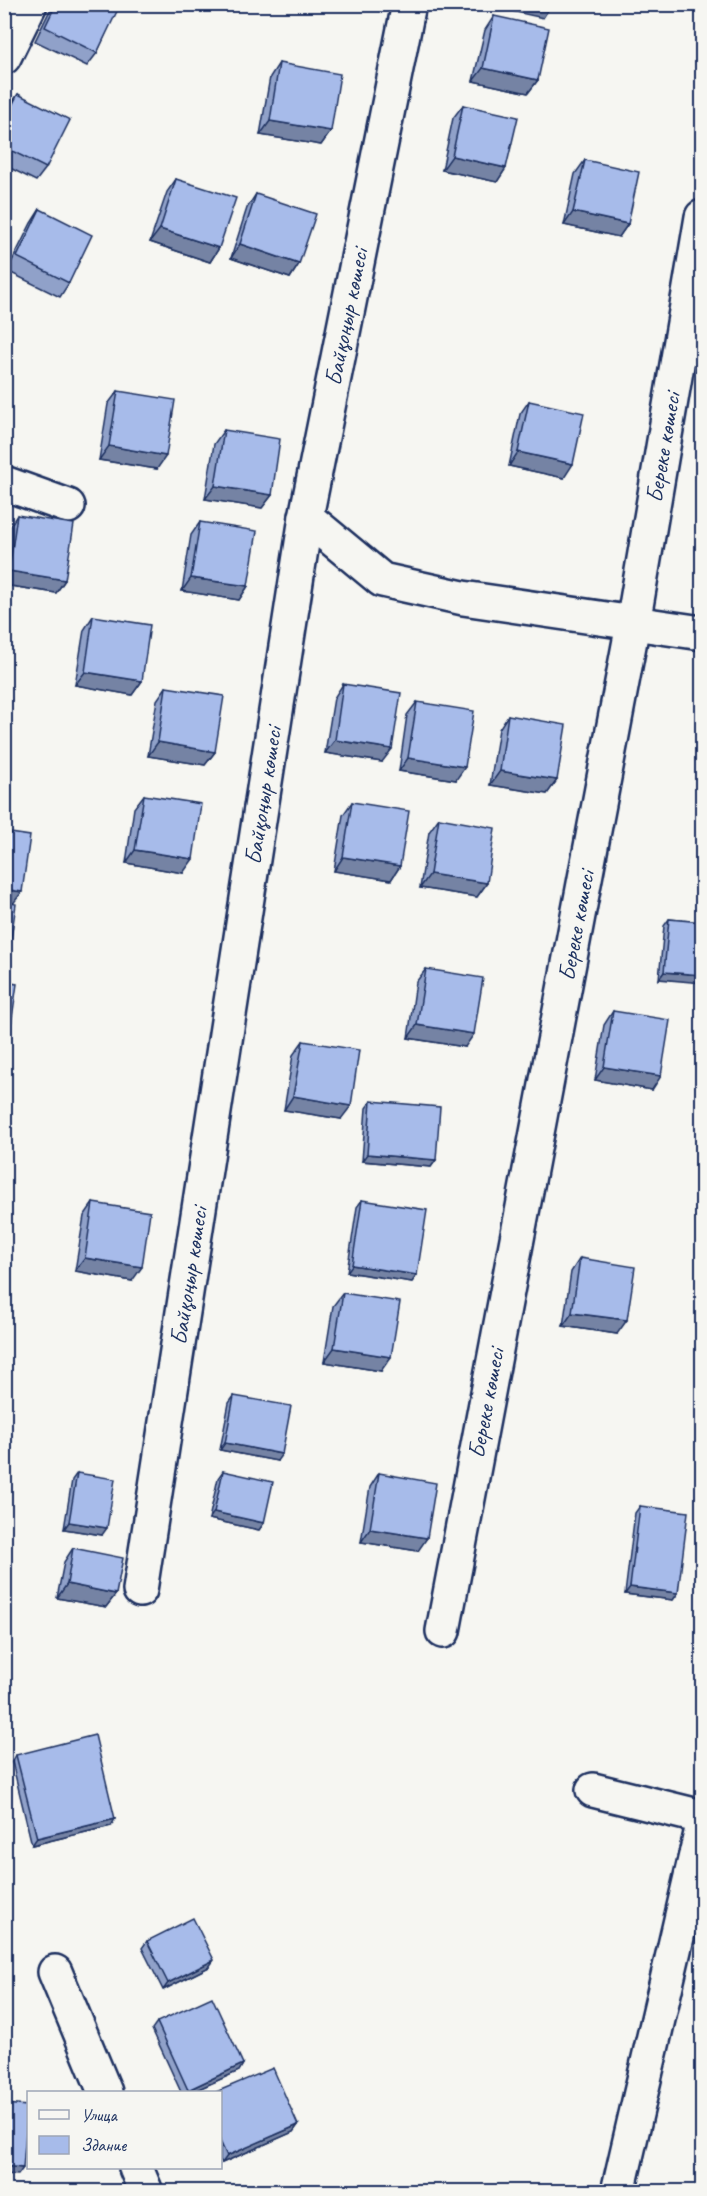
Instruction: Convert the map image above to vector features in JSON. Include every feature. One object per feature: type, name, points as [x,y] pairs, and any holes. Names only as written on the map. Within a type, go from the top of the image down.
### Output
[{"type":"street","points":[[4,57],[30,4]]},
{"type":"street","name":"Байқоңыр көшесі","points":[[140,1590],[306,517],[409,4]]},
{"type":"street","name":"Береке көшесі","points":[[443,1631],[633,624],[702,217]]},
{"type":"street","points":[[4,483],[68,506]]},
{"type":"street","points":[[306,517],[382,579],[463,598],[702,633]]},
{"type":"street","points":[[593,1790],[702,1817]]},
{"type":"street","points":[[618,2192],[702,1829]]},
{"type":"street","points":[[55,1972],[105,2091]]},
{"type":"street","points":[[136,2169],[146,2192]]},
{"type":"building","points":[[56,4],[120,5],[97,53],[45,27]]},
{"type":"building","points":[[494,16],[549,28],[538,80],[483,68]]},
{"type":"building","points":[[279,63],[340,74],[331,131],[270,121]]},
{"type":"building","points":[[18,94],[70,120],[46,168],[4,147],[4,121]]},
{"type":"building","points":[[463,105],[518,117],[506,168],[452,156]]},
{"type":"building","points":[[585,160],[639,172],[628,224],[573,212]]},
{"type":"building","points":[[176,179],[236,198],[219,248],[160,229]]},
{"type":"building","points":[[256,194],[316,214],[299,264],[240,244]]},
{"type":"building","points":[[40,209],[92,235],[69,283],[17,257]]},
{"type":"building","points":[[118,391],[175,400],[166,456],[109,446]]},
{"type":"building","points":[[529,401],[584,413],[573,464],[518,452]]},
{"type":"building","points":[[224,430],[280,439],[272,495],[215,486]]},
{"type":"building","points":[[17,515],[74,524],[65,580],[9,571]]},
{"type":"building","points":[[200,522],[257,531],[248,586],[191,578]]},
{"type":"building","points":[[93,616],[150,625],[142,681],[85,672]]},
{"type":"building","points":[[343,684],[401,693],[392,749],[335,740]]},
{"type":"building","points":[[166,687],[224,696],[215,752],[158,742]]},
{"type":"building","points":[[417,702],[474,711],[465,767],[408,758]]},
{"type":"building","points":[[508,715],[566,725],[557,780],[500,771]]},
{"type":"building","points":[[144,795],[201,804],[193,859],[135,850]]},
{"type":"building","points":[[352,802],[409,811],[400,866],[343,857]]},
{"type":"building","points":[[439,818],[495,828],[487,883],[430,874]]},
{"type":"building","points":[[4,832],[30,836],[22,892],[4,889]]},
{"type":"building","points":[[4,902],[16,904],[8,960],[4,959]]},
{"type":"building","points":[[669,919],[702,922],[702,975],[664,972]]},
{"type":"building","points":[[426,969],[483,978],[474,1034],[417,1025]]},
{"type":"building","points":[[4,982],[17,984],[9,1039],[4,1038]]},
{"type":"building","points":[[613,1011],[670,1020],[661,1076],[604,1067]]},
{"type":"building","points":[[303,1041],[359,1050],[351,1106],[293,1096]]},
{"type":"building","points":[[371,1101],[440,1107],[436,1160],[367,1154]]},
{"type":"building","points":[[362,1200],[427,1210],[417,1275],[352,1265]]},
{"type":"building","points":[[93,1203],[150,1212],[142,1267],[85,1258]]},
{"type":"building","points":[[580,1258],[635,1267],[627,1320],[572,1313]]},
{"type":"building","points":[[343,1293],[400,1302],[391,1357],[334,1348]]},
{"type":"building","points":[[234,1396],[291,1406],[282,1454],[225,1443]]},
{"type":"building","points":[[223,1471],[273,1482],[264,1523],[214,1512]]},
{"type":"building","points":[[77,1473],[115,1479],[107,1528],[69,1522]]},
{"type":"building","points":[[379,1473],[436,1483],[427,1538],[370,1529]]},
{"type":"building","points":[[640,1506],[688,1512],[678,1593],[630,1587]]},
{"type":"building","points":[[73,1548],[123,1558],[116,1594],[67,1584]]},
{"type":"building","points":[[95,1735],[115,1819],[37,1838],[16,1755]]},
{"type":"building","points":[[193,1918],[214,1960],[168,1983],[147,1941]]},
{"type":"building","points":[[212,1997],[243,2064],[188,2090],[157,2022]]},
{"type":"building","points":[[273,2068],[298,2125],[227,2156],[222,2145],[222,2091],[218,2091]]},
{"type":"building","points":[[4,2104],[27,2106],[23,2168],[4,2166]]}]
